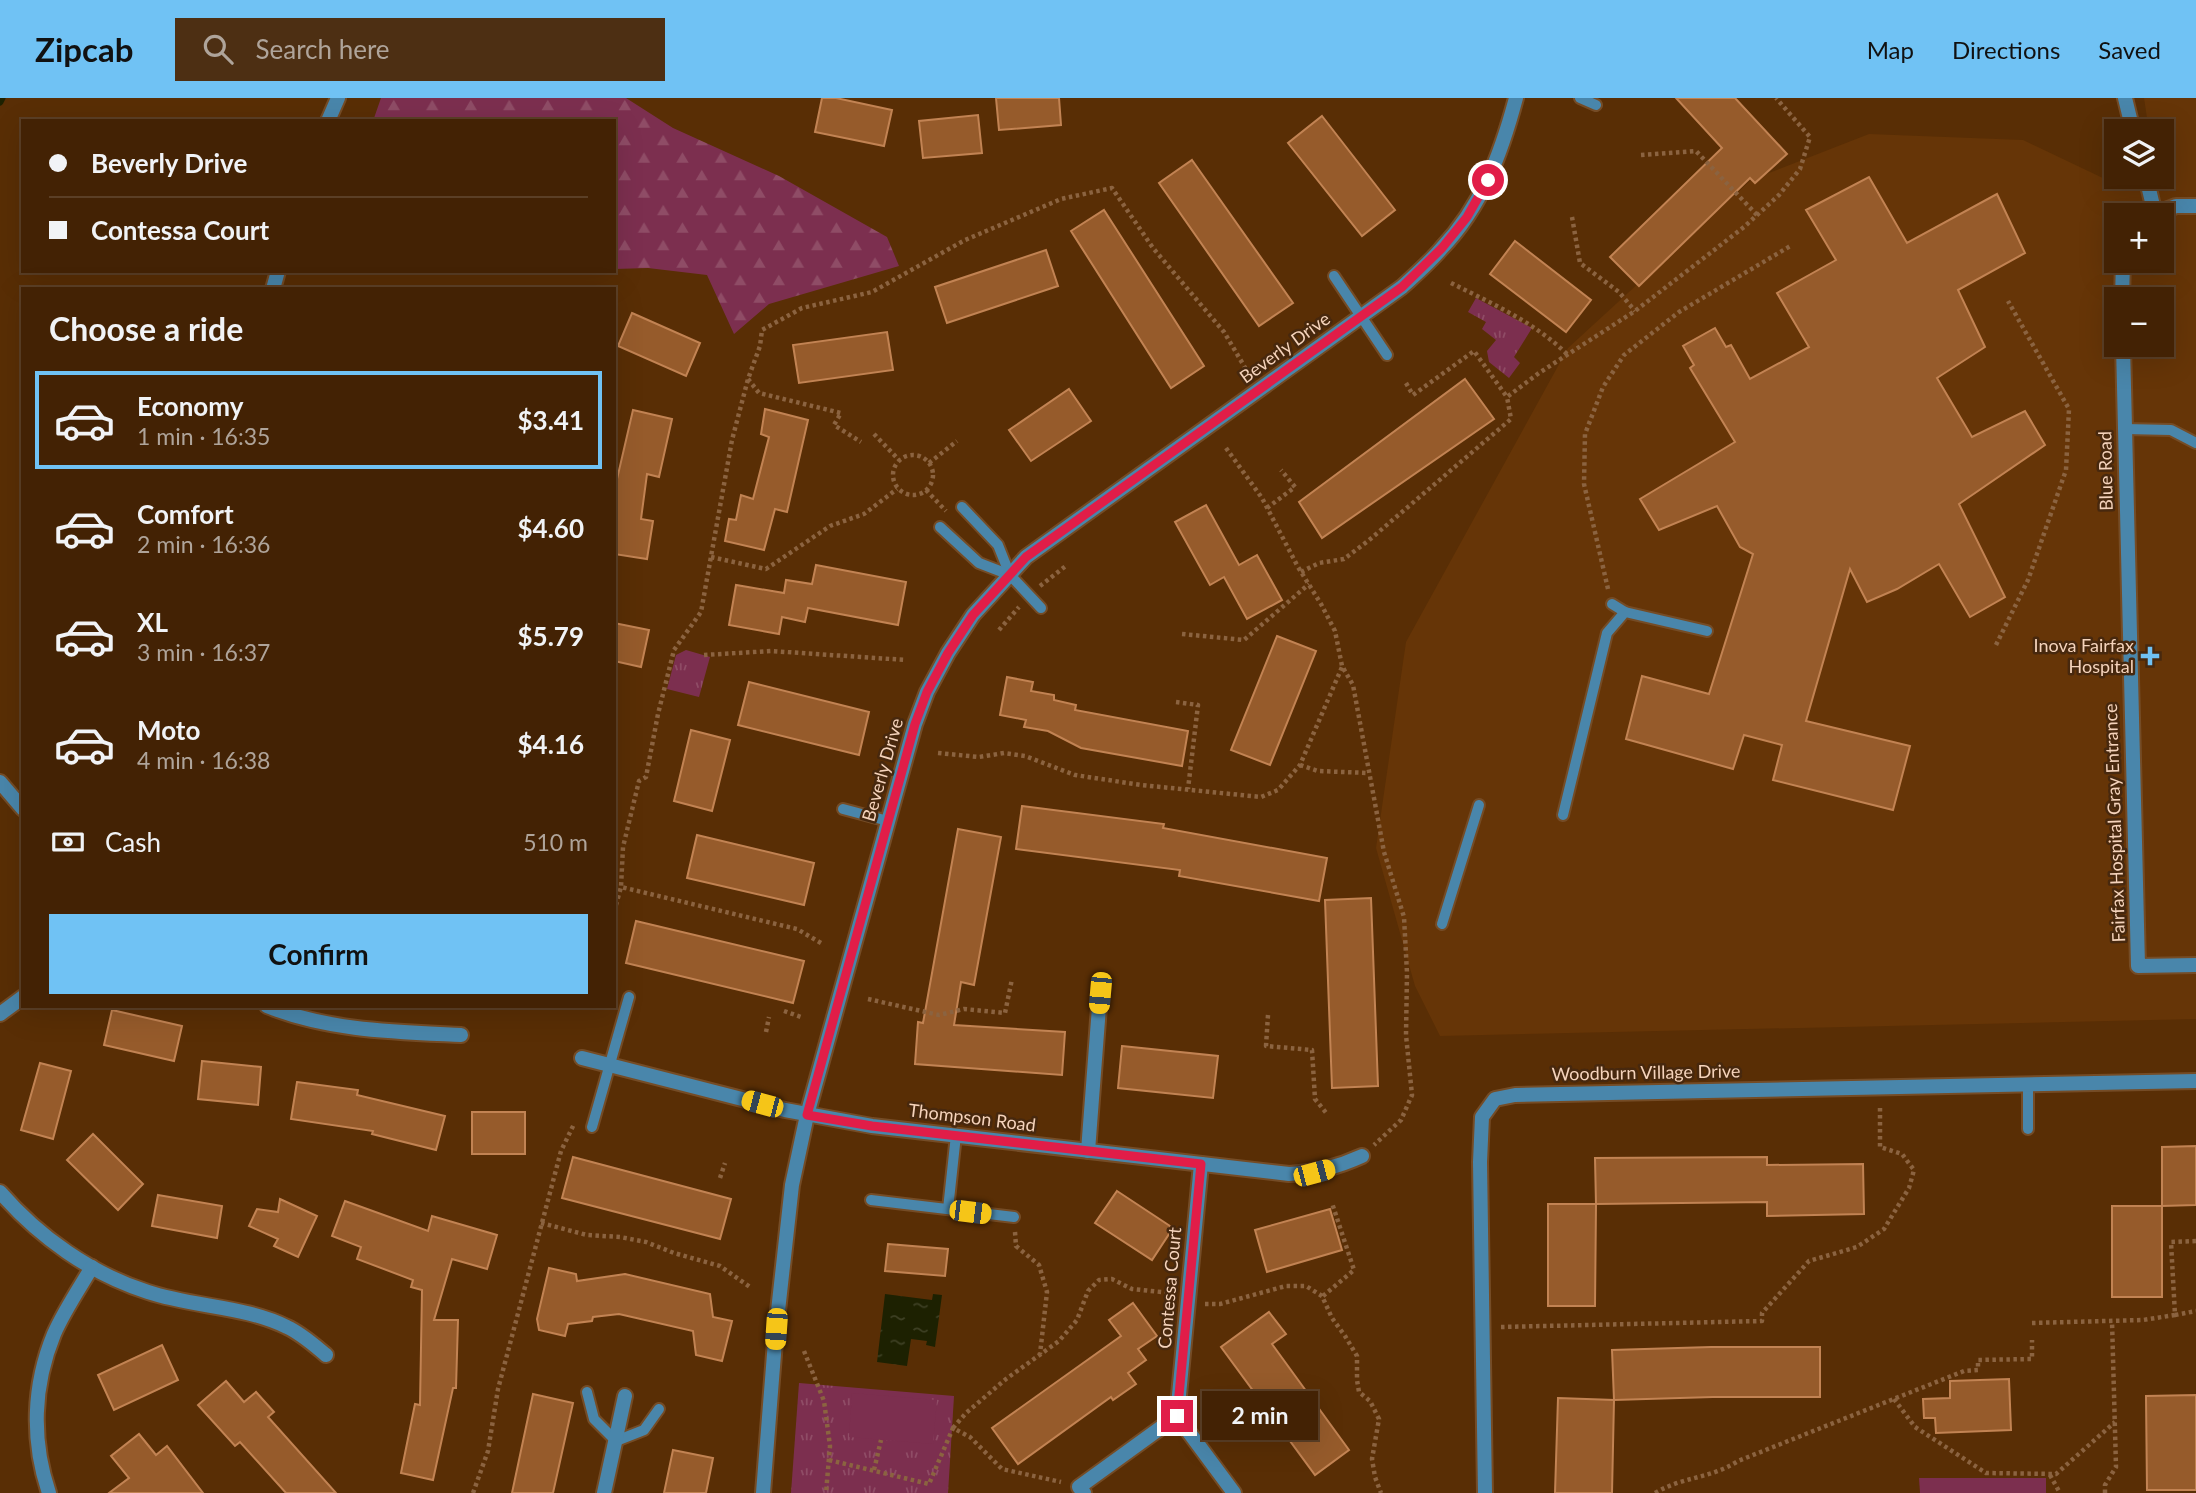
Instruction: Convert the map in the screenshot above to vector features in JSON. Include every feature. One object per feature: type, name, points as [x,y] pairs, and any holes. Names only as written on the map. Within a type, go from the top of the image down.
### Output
[{"type":"street","points":[[329,119],[338,98]]},
{"type":"street","name":"Beverly Drive","points":[[763,1493],[776,1329],[792,1185],[807,1115],[915,724],[927,692],[948,653],[973,615],[1026,557],[1402,287],[1442,248],[1467,217],[1488,180],[1505,141],[1516,98]]},
{"type":"street","points":[[2125,98],[2130,119]]},
{"type":"street","points":[[2174,206],[2196,205]]},
{"type":"street","name":"Blue Road","points":[[2123,357],[2128,596]]},
{"type":"street","name":"Fairfax Hospital Gray Entrance","points":[[2128,596],[2138,966],[2196,965]]},
{"type":"street","points":[[0,782],[21,808]]},
{"type":"street","points":[[1088,1151],[1100,993]]},
{"type":"street","points":[[0,1014],[21,998]]},
{"type":"street","points":[[274,1008],[322,1022],[386,1031],[461,1035]]},
{"type":"street","name":"Thompson Road","points":[[582,1058],[807,1115],[872,1126],[1289,1174],[1314,1173],[1362,1156]]},
{"type":"street","name":"Woodburn Village Drive","points":[[1485,1493],[1479,1162],[1482,1117],[1495,1099],[1515,1095],[2196,1081]]},
{"type":"street","name":"Contessa Court","points":[[1177,1416],[1201,1164]]},
{"type":"street","points":[[0,1192],[48,1239],[92,1267],[148,1292],[183,1302],[261,1317],[288,1328],[313,1343],[326,1355]]},
{"type":"street","points":[[49,1493],[36,1439],[37,1399],[43,1362],[55,1331],[92,1267]]},
{"type":"street","points":[[604,1493],[625,1396]]},
{"type":"street","points":[[1082,1490],[1177,1416],[1234,1493]]},
{"type":"lane","points":[[1580,98],[1596,105]]},
{"type":"lane","points":[[1334,276],[1387,355]]},
{"type":"lane","points":[[2125,429],[2171,430],[2196,443]]},
{"type":"lane","points":[[962,507],[998,545],[1010,575],[1041,608]]},
{"type":"lane","points":[[940,527],[979,563],[1010,575]]},
{"type":"lane","points":[[1612,604],[1625,612],[1707,631]]},
{"type":"lane","points":[[1563,815],[1607,633],[1625,612]]},
{"type":"lane","points":[[1443,924],[1479,805]]},
{"type":"lane","points":[[843,809],[888,821]]},
{"type":"lane","points":[[592,1127],[629,997]]},
{"type":"lane","points":[[2028,1084],[2028,1129]]},
{"type":"lane","points":[[948,1209],[956,1135]]},
{"type":"lane","points":[[871,1200],[1014,1217]]},
{"type":"lane","points":[[587,1392],[594,1419],[615,1441],[644,1430],[659,1409]]},
{"type":"path","points":[[1507,397],[1567,354],[1635,311],[1779,195],[1800,169],[1810,137],[1776,98]]},
{"type":"path","points":[[1641,155],[1696,151],[1756,215]]},
{"type":"path","points":[[616,905],[621,887],[623,847],[639,781],[646,778],[674,650],[701,612],[732,440],[760,346],[762,330],[802,309],[872,292],[965,240],[1062,200],[1112,188],[1153,248],[1224,332],[1259,390]]},
{"type":"path","points":[[1572,217],[1580,264],[1619,292],[1635,311]]},
{"type":"path","points":[[1612,604],[1584,484],[1585,434],[1603,387],[1624,355],[1679,312],[1792,245]]},
{"type":"path","points":[[1451,282],[1521,319],[1551,338],[1567,354]]},
{"type":"path","points":[[1996,645],[2028,580],[2066,470],[2069,409],[2008,301]]},
{"type":"path","points":[[1301,572],[1320,564],[1344,559],[1511,419],[1507,397],[1474,351],[1413,395],[1406,383]]},
{"type":"path","points":[[748,379],[759,393],[841,414],[834,425],[862,442]]},
{"type":"path","points":[[874,434],[899,460]]},
{"type":"path","points":[[929,463],[957,441]]},
{"type":"path","points":[[1226,448],[1268,508],[1335,631],[1342,666],[1353,685],[1384,852],[1404,917],[1406,1035],[1412,1095],[1401,1120],[1362,1156]]},
{"type":"path","points":[[911,455],[919,456],[929,463],[933,481],[926,491],[913,496],[897,489],[892,475],[899,460],[911,455]]},
{"type":"path","points":[[1268,508],[1295,487],[1281,470]]},
{"type":"path","points":[[711,557],[766,569],[830,526],[864,514],[897,489]]},
{"type":"path","points":[[926,491],[951,517]]},
{"type":"path","points":[[1182,634],[1244,640],[1309,584]]},
{"type":"path","points":[[704,655],[771,651],[906,660]]},
{"type":"path","points":[[938,753],[979,757],[1004,753],[1025,756],[1075,775],[1261,797],[1278,790],[1300,765],[1342,666]]},
{"type":"path","points":[[1176,702],[1198,705],[1188,790]]},
{"type":"path","points":[[1300,765],[1318,771],[1368,774]]},
{"type":"path","points":[[621,887],[797,929],[821,943]]},
{"type":"path","points":[[868,999],[939,1015],[964,1009],[1005,1013],[1012,979]]},
{"type":"path","points":[[785,1011],[801,1017]]},
{"type":"path","points":[[1268,1015],[1266,1046],[1312,1050],[1315,1098],[1327,1114]]},
{"type":"path","points":[[766,1032],[769,1017]]},
{"type":"path","points":[[1482,1327],[1762,1321],[1762,1312],[1810,1261],[1857,1247],[1884,1229],[1909,1188],[1914,1170],[1902,1154],[1880,1147],[1880,1088]]},
{"type":"path","points":[[473,1493],[488,1451],[498,1389],[541,1223],[561,1151],[575,1122]]},
{"type":"path","points":[[720,1178],[725,1163]]},
{"type":"path","points":[[1322,1296],[1354,1270],[1332,1203]]},
{"type":"path","points":[[1014,1217],[1016,1246],[1039,1265],[1047,1292],[1040,1355]]},
{"type":"path","points":[[541,1223],[587,1235],[646,1242],[720,1266],[750,1287]]},
{"type":"path","points":[[2175,1315],[2171,1242],[2196,1241]]},
{"type":"path","points":[[829,1460],[929,1484],[953,1428],[966,1413],[1059,1341],[1077,1320],[1088,1291],[1099,1280],[1112,1279],[1132,1289],[1220,1304],[1286,1286],[1306,1286],[1322,1296],[1332,1318],[1357,1356],[1359,1392],[1370,1401],[1379,1419],[1372,1459],[1381,1493]]},
{"type":"path","points":[[2032,1323],[2143,1320],[2196,1311]]},
{"type":"path","points":[[2105,1493],[2105,1485],[2116,1467],[2112,1321]]},
{"type":"path","points":[[1655,1493],[1672,1483],[1722,1472],[1738,1461],[1964,1371],[1978,1370],[1978,1360],[2032,1359],[2032,1340]]},
{"type":"path","points":[[804,1352],[824,1401],[830,1446],[826,1493]]},
{"type":"path","points":[[1894,1399],[1915,1427],[1986,1473],[2056,1474],[2115,1422]]},
{"type":"path","points":[[953,1428],[971,1437],[1002,1469],[1082,1490]]},
{"type":"path","points":[[874,1470],[881,1440]]},
{"type":"path","points":[[2050,1474],[2060,1493]]},
{"type":"shaded area","points":[[2144,98],[2196,98],[2196,1019],[1440,1036],[1415,986],[1376,848],[1406,642],[1568,348],[1751,180],[1869,134],[2023,140],[2104,179],[2104,189],[2174,189],[2174,119],[2147,119]]},
{"type":"green space","points":[[381,98],[626,98],[673,128],[779,176],[887,237],[899,266],[769,304],[734,334],[707,275],[648,268],[616,269],[616,119],[374,119]]},
{"type":"green space","points":[[1476,298],[1532,328],[1514,357],[1520,363],[1509,378],[1489,362],[1487,351],[1496,340],[1482,329],[1486,322],[1468,312]]},
{"type":"green space","points":[[686,650],[710,657],[699,697],[667,689],[676,655]]},
{"type":"green space","points":[[799,1383],[954,1396],[948,1493],[791,1493]]},
{"type":"green space","points":[[852,1393],[937,1400],[933,1444],[849,1437]]},
{"type":"green space","points":[[1919,1478],[2046,1478],[2046,1493],[1920,1493]]},
{"type":"water","points":[[885,1294],[932,1300],[933,1294],[942,1295],[935,1347],[926,1345],[927,1341],[911,1339],[907,1366],[877,1362]]},
{"type":"building","points":[[822,98],[836,98],[892,110],[884,146],[815,132]]},
{"type":"building","points":[[996,98],[1059,98],[1061,125],[999,130]]},
{"type":"building","points":[[1676,98],[1735,98],[1787,154],[1755,183],[1750,178],[1639,286],[1610,257],[1722,148]]},
{"type":"building","points":[[978,115],[982,153],[923,158],[919,121]]},
{"type":"building","points":[[1322,116],[1395,210],[1362,236],[1288,143]]},
{"type":"building","points":[[1192,160],[1293,303],[1259,326],[1159,183]]},
{"type":"building","points":[[1869,177],[1907,243],[1997,194],[2025,253],[1958,290],[1985,347],[1937,378],[1972,437],[2025,411],[2045,445],[1959,504],[2005,597],[1970,617],[1939,564],[1897,589],[1867,602],[1850,569],[1806,721],[1910,746],[1893,810],[1773,780],[1782,745],[1744,735],[1733,769],[1626,739],[1642,676],[1709,694],[1753,554],[1740,547],[1717,506],[1659,530],[1640,499],[1735,442],[1690,368],[1694,365],[1683,346],[1715,328],[1726,347],[1731,345],[1750,379],[1809,347],[1777,293],[1836,260],[1806,210]]},
{"type":"building","points":[[1104,210],[1204,366],[1171,388],[1071,231]]},
{"type":"building","points":[[1515,241],[1591,300],[1566,332],[1490,274]]},
{"type":"building","points":[[1046,250],[1058,286],[947,323],[935,287]]},
{"type":"building","points":[[632,313],[700,343],[686,376],[618,346]]},
{"type":"building","points":[[887,332],[893,370],[799,383],[793,345]]},
{"type":"building","points":[[1465,379],[1494,419],[1322,538],[1299,502]]},
{"type":"building","points":[[1069,389],[1091,421],[1031,461],[1009,430]]},
{"type":"building","points":[[765,409],[808,420],[787,512],[775,509],[764,550],[725,541],[729,519],[736,520],[741,495],[753,499],[769,437],[761,434]]},
{"type":"building","points":[[633,410],[672,419],[659,477],[647,474],[641,519],[653,521],[647,559],[616,554],[616,483]]},
{"type":"building","points":[[1206,505],[1239,565],[1257,555],[1282,600],[1247,619],[1224,577],[1210,585],[1175,522]]},
{"type":"building","points":[[816,565],[906,582],[898,625],[808,608],[805,622],[782,617],[779,634],[729,625],[736,585],[784,593],[786,580],[812,584]]},
{"type":"building","points":[[616,623],[649,630],[641,667],[616,661]]},
{"type":"building","points":[[1277,636],[1316,651],[1270,765],[1231,750]]},
{"type":"building","points":[[1007,677],[1033,682],[1031,691],[1054,695],[1054,700],[1076,705],[1075,710],[1188,731],[1182,766],[1081,748],[1048,731],[1024,727],[1026,720],[1000,715]]},
{"type":"building","points":[[749,682],[869,712],[859,755],[738,725]]},
{"type":"building","points":[[691,730],[730,740],[712,811],[674,801]]},
{"type":"building","points":[[1022,806],[1164,824],[1163,828],[1327,858],[1319,901],[1179,876],[1180,870],[1016,849]]},
{"type":"building","points":[[958,829],[1001,837],[974,985],[961,982],[954,1025],[1065,1032],[1062,1075],[915,1064],[918,1022],[923,1023]]},
{"type":"building","points":[[697,835],[814,863],[804,905],[687,878]]},
{"type":"building","points":[[1371,898],[1378,1086],[1332,1088],[1325,900]]},
{"type":"building","points":[[636,921],[804,961],[793,1003],[626,963]]},
{"type":"building","points":[[112,1010],[182,1026],[174,1061],[104,1045]]},
{"type":"building","points":[[1122,1046],[1218,1056],[1213,1098],[1118,1088]]},
{"type":"building","points":[[202,1061],[261,1067],[258,1105],[198,1099]]},
{"type":"building","points":[[40,1063],[71,1071],[53,1139],[21,1130]]},
{"type":"building","points":[[297,1082],[358,1090],[357,1095],[445,1116],[436,1150],[372,1134],[373,1131],[291,1119]]},
{"type":"building","points":[[472,1112],[525,1112],[525,1154],[472,1154]]},
{"type":"building","points":[[93,1134],[143,1184],[118,1210],[67,1160]]},
{"type":"building","points":[[2196,1146],[2196,1205],[2162,1206],[2162,1147]]},
{"type":"building","points":[[573,1157],[731,1199],[720,1239],[562,1198]]},
{"type":"building","points":[[1767,1157],[1767,1165],[1863,1164],[1864,1214],[1767,1216],[1767,1202],[1596,1204],[1595,1158]]},
{"type":"building","points":[[1117,1191],[1173,1228],[1152,1260],[1095,1223]]},
{"type":"building","points":[[158,1195],[222,1206],[217,1238],[152,1226]]},
{"type":"building","points":[[280,1199],[317,1216],[298,1257],[274,1246],[278,1239],[249,1226],[257,1209],[278,1212]]},
{"type":"building","points":[[345,1201],[428,1231],[432,1216],[497,1235],[487,1269],[452,1259],[434,1320],[458,1320],[456,1388],[453,1388],[433,1480],[401,1473],[415,1404],[420,1405],[422,1290],[411,1287],[413,1280],[357,1259],[361,1247],[332,1236]]},
{"type":"building","points":[[1548,1204],[1596,1204],[1595,1306],[1548,1306]]},
{"type":"building","points":[[2112,1206],[2162,1206],[2162,1297],[2112,1297]]},
{"type":"building","points":[[1330,1209],[1342,1250],[1267,1272],[1255,1230]]},
{"type":"building","points":[[888,1244],[948,1249],[945,1276],[885,1271]]},
{"type":"building","points":[[549,1268],[576,1274],[577,1281],[625,1274],[710,1294],[713,1317],[732,1321],[722,1361],[696,1355],[693,1331],[619,1314],[568,1324],[565,1336],[539,1330],[537,1319]]},
{"type":"building","points":[[1133,1303],[1157,1336],[1138,1349],[1146,1360],[1128,1373],[1136,1384],[1113,1400],[1111,1397],[1018,1464],[992,1428],[1121,1336],[1109,1320]]},
{"type":"building","points":[[1269,1312],[1286,1334],[1272,1344],[1349,1450],[1315,1475],[1221,1347]]},
{"type":"building","points":[[162,1345],[178,1380],[114,1410],[98,1375]]},
{"type":"building","points":[[1820,1347],[1820,1397],[1614,1400],[1612,1350]]},
{"type":"building","points":[[2009,1379],[2011,1430],[1936,1433],[1935,1418],[1924,1418],[1923,1399],[1950,1398],[1950,1381]]},
{"type":"building","points":[[226,1381],[244,1402],[256,1392],[274,1412],[268,1417],[336,1493],[286,1493],[240,1442],[235,1446],[198,1405]]},
{"type":"building","points":[[533,1394],[573,1403],[553,1493],[512,1493]]},
{"type":"building","points":[[2196,1395],[2196,1490],[2147,1490],[2146,1396]]},
{"type":"building","points":[[1558,1398],[1614,1400],[1612,1493],[1555,1493]]},
{"type":"building","points":[[139,1434],[156,1455],[167,1446],[203,1493],[109,1493],[129,1478],[111,1456]]},
{"type":"building","points":[[673,1450],[713,1458],[706,1493],[664,1493]]},
{"type":"waterway","points":[[0,102],[2,98]]},
{"type":"place","name":"Inova Fairfax Hospital","points":[[2150,656]]},
{"type":"route","points":[[1177,1416],[1201,1164],[872,1126],[807,1115],[915,724],[927,692],[973,615],[1026,557],[1402,287],[1442,248],[1467,217],[1488,180]]}]
